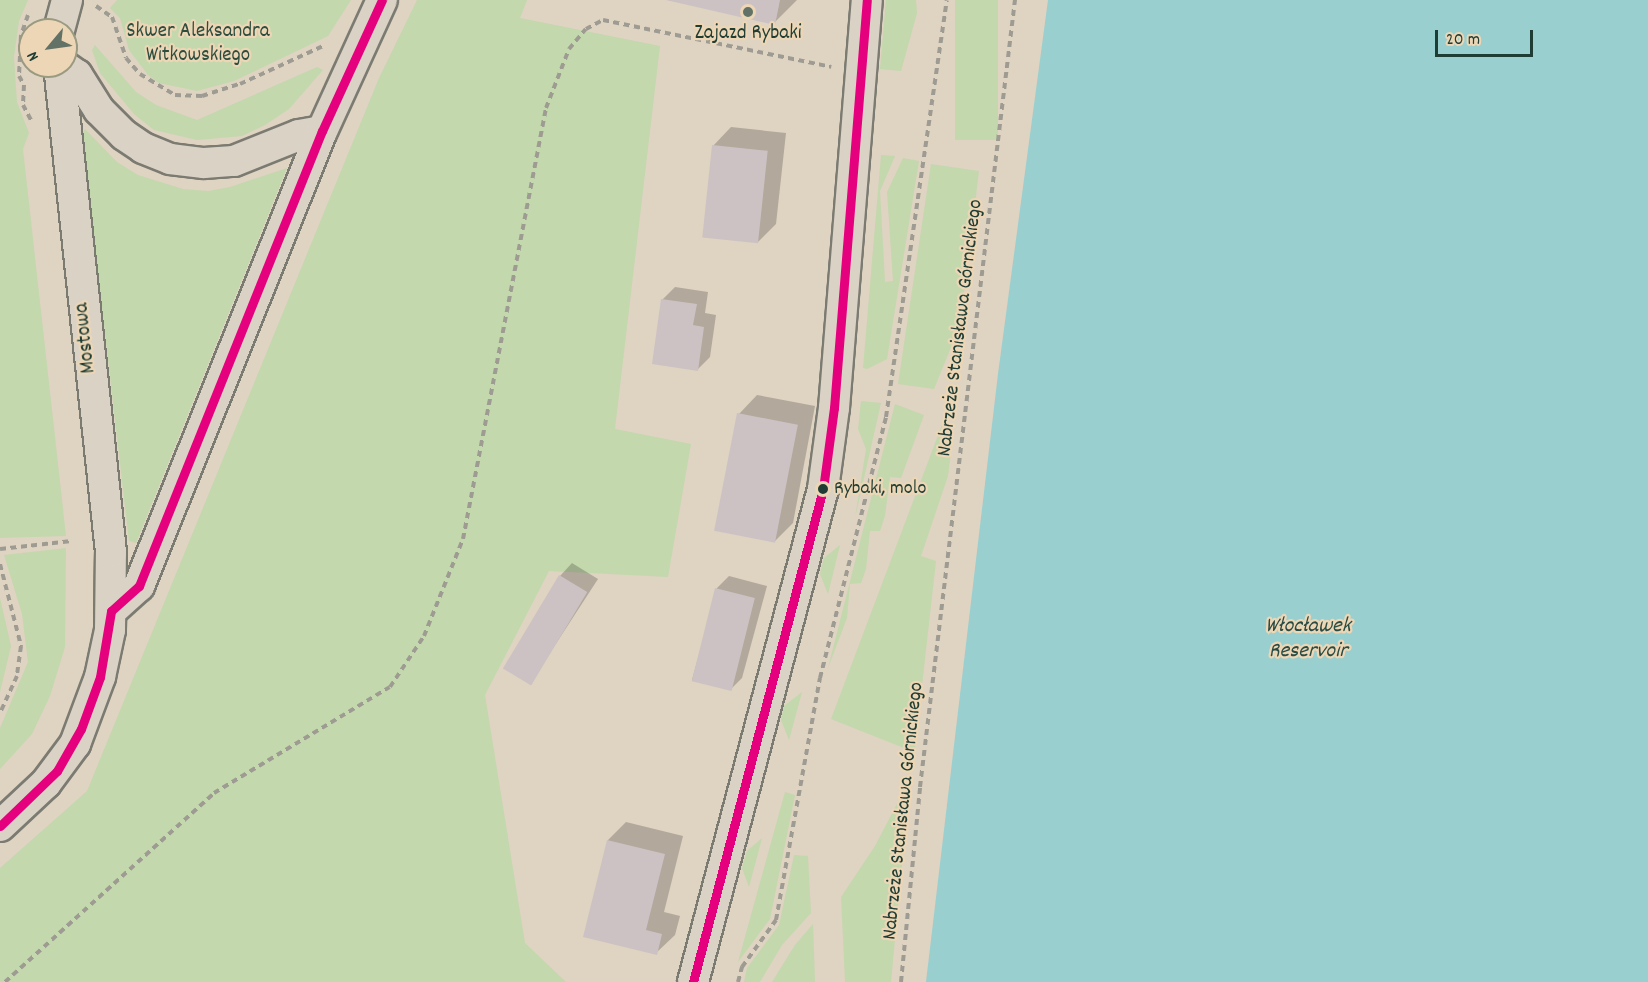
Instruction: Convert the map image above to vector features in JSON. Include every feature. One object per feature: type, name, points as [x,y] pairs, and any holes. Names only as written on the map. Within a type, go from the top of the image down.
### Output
[{"type":"street","points":[[111,611],[139,586],[322,131],[382,0]]},
{"type":"street","points":[[693,982],[823,489],[834,408],[867,0]]},
{"type":"street","points":[[68,18],[80,2]]},
{"type":"street","points":[[78,77],[99,110],[124,135],[143,148],[170,159],[204,163],[234,161],[299,135],[322,131]]},
{"type":"street","name":"Mostowa","points":[[0,826],[46,783],[75,744],[100,677],[111,611],[111,552],[60,78]]},
{"type":"path","points":[[738,982],[742,967],[776,920],[820,678],[886,417],[947,0]]},
{"type":"path","name":"Nabrzeże Stanisława Górnickiego","points":[[901,982],[921,779],[1015,0]]},
{"type":"path","points":[[80,2],[112,17],[126,58],[157,88],[175,95],[202,96],[231,87],[309,50],[335,42]]},
{"type":"path","points":[[33,6],[21,35],[19,76],[24,85],[23,105],[33,124]]},
{"type":"path","points":[[5,982],[214,794],[390,687],[424,636],[463,539],[546,108],[568,50],[586,29],[603,20],[737,51],[861,73]]},
{"type":"path","points":[[0,549],[72,541]]},
{"type":"path","points":[[0,564],[21,646],[17,676],[0,713]]},
{"type":"green space","points":[[0,0],[28,0],[20,18],[18,18],[14,57],[17,102],[29,133],[23,149],[66,536],[0,538]]},
{"type":"green space","name":"Skwer Aleksandra Witkowskiego","points":[[117,0],[351,0],[328,36],[234,81],[197,91],[159,83],[148,75],[129,50],[120,18],[110,8]]},
{"type":"green space","points":[[417,0],[527,0],[520,18],[660,46],[615,429],[691,444],[668,577],[549,571],[485,695],[525,943],[566,982],[0,982],[0,868],[87,791],[379,78]]},
{"type":"green space","points":[[886,0],[916,0],[917,13],[901,71],[880,69]]},
{"type":"green space","points":[[955,0],[998,0],[998,140],[955,140]]},
{"type":"green space","points":[[95,45],[136,92],[156,105],[197,120],[317,67],[323,70],[289,109],[265,125],[242,136],[197,140],[154,130],[134,114],[100,73],[92,50]]},
{"type":"green space","points":[[85,129],[117,162],[138,175],[183,189],[208,191],[230,187],[287,168],[136,543],[129,541],[82,134]]},
{"type":"green space","points":[[881,155],[895,156],[880,191],[885,282],[893,281],[887,192],[903,158],[919,161],[887,359],[867,369],[863,368]]},
{"type":"green space","points":[[931,164],[979,171],[960,325],[934,389],[898,384]]},
{"type":"green space","points":[[861,401],[881,403],[855,518],[866,449],[858,429]]},
{"type":"green space","points":[[895,404],[924,415],[901,478],[890,477],[885,516],[880,531],[870,531],[866,569],[861,583],[850,584],[847,618],[828,668]]},
{"type":"green space","points":[[943,422],[954,427],[948,476],[921,556],[936,561],[915,748],[909,750],[831,719]]},
{"type":"green space","points":[[840,545],[828,594],[820,574],[824,558]]},
{"type":"green space","points":[[66,548],[65,647],[50,696],[32,734],[0,769],[0,728],[28,662],[22,614],[4,555]]},
{"type":"green space","points":[[0,598],[11,646],[0,692]]},
{"type":"green space","points":[[802,692],[789,740],[781,720],[784,706]]},
{"type":"green space","points":[[910,779],[891,982],[845,982],[841,897],[875,846]]},
{"type":"green space","points":[[785,792],[795,795],[770,919],[738,962]]},
{"type":"green space","points":[[762,838],[749,887],[742,868],[747,851]]},
{"type":"green space","points":[[794,855],[808,856],[811,913],[782,945],[760,982],[744,982],[747,968],[779,925]]},
{"type":"green space","points":[[813,924],[815,982],[772,982],[795,945]]},
{"type":"water","name":"Włocławek Reservoir","points":[[1048,0],[1648,0],[1648,982],[926,982],[998,374]]},
{"type":"building","name":"Zajazd Rybaki","points":[[666,0],[780,0],[775,25]]},
{"type":"building","points":[[712,145],[768,151],[758,243],[702,237]]},
{"type":"building","points":[[661,299],[697,304],[693,325],[704,327],[698,371],[652,364]]},
{"type":"building","points":[[737,413],[798,425],[775,543],[714,531]]},
{"type":"building","points":[[559,575],[587,592],[531,685],[503,668]]},
{"type":"building","points":[[715,588],[755,598],[732,691],[692,681]]},
{"type":"building","points":[[607,840],[665,854],[646,930],[662,934],[657,955],[583,937]]},
{"type":"transit line","points":[[0,826],[57,771],[81,729],[100,677],[111,611],[139,586],[322,131],[382,0]]},
{"type":"transit line","points":[[693,982],[823,489],[834,408],[867,0]]},
{"type":"place","name":"Zajazd Rybaki","points":[[748,12]]},
{"type":"place","name":"Rybaki, molo","points":[[823,489]]}]
